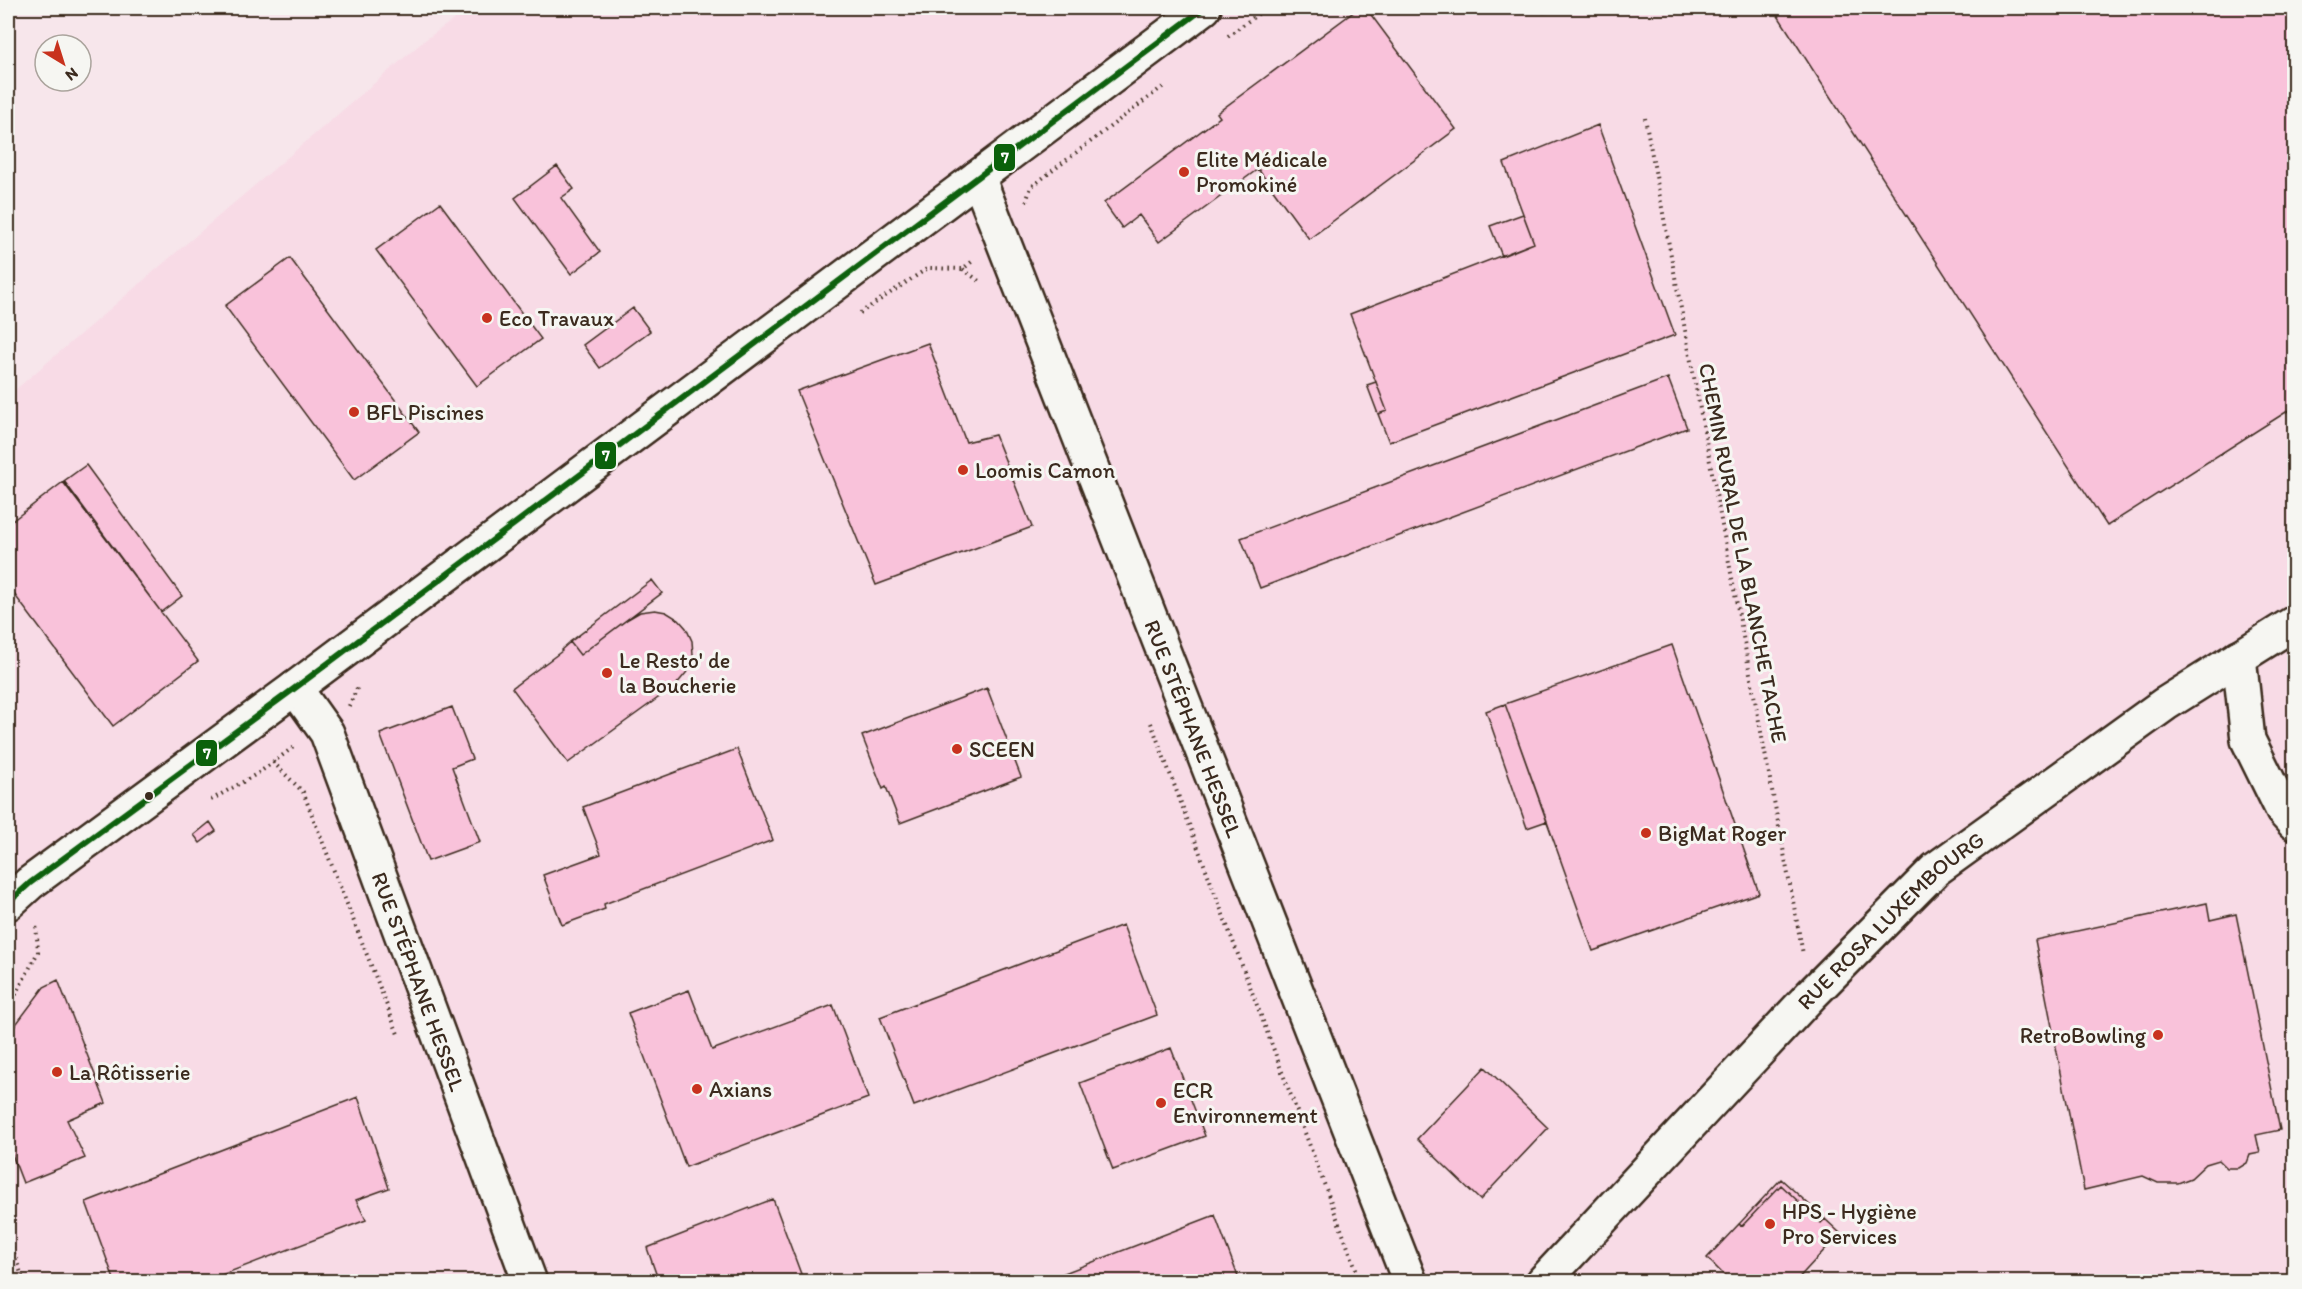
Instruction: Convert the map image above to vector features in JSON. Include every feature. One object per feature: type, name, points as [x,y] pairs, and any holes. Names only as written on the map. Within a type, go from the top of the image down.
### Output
[{"type":"street","points":[[14,897],[1203,8]]},
{"type":"street","name":"RUE STÉPHANE HESSEL","points":[[978,177],[1410,1281]]},
{"type":"street","name":"RUE ROSA LUXEMBOURG","points":[[1543,1281],[1811,995],[1936,869],[2165,704],[2295,623]]},
{"type":"street","points":[[2240,657],[2248,740],[2283,811],[2295,824]]},
{"type":"street","name":"RUE STÉPHANE HESSEL","points":[[295,688],[327,733],[530,1281]]},
{"type":"path","points":[[1219,43],[1266,8]]},
{"type":"path","points":[[963,269],[1001,237],[1029,218],[1026,200],[1031,187],[1172,79]]},
{"type":"path","name":"CHEMIN RURAL DE LA BLANCHE TACHE","points":[[1645,118],[1811,995]]},
{"type":"path","points":[[853,317],[928,268],[963,269],[987,287]]},
{"type":"path","points":[[211,800],[273,762],[351,705],[357,687],[365,681]]},
{"type":"path","points":[[1149,720],[1361,1281]]},
{"type":"path","points":[[273,762],[303,792],[399,1037]]},
{"type":"path","points":[[8,1004],[16,994],[38,952],[36,922],[14,897]]},
{"type":"path","points":[[8,1236],[24,1281]]},
{"type":"shaded area","points":[[470,8],[2294,8],[2294,1281],[8,1281],[8,396],[425,40]]},
{"type":"building","points":[[1359,8],[1366,8],[1456,129],[1309,239],[1258,169],[1159,242],[1139,215],[1122,228],[1104,203],[1220,117],[1217,113]]},
{"type":"building","points":[[1542,8],[1587,8],[1543,13]]},
{"type":"building","points":[[1773,8],[2294,8],[2294,407],[2107,526]]},
{"type":"building","points":[[1598,125],[1675,335],[1389,442],[1378,414],[1387,411],[1350,314],[1534,243],[1504,163]]},
{"type":"building","points":[[557,166],[574,189],[561,198],[600,252],[571,274],[515,198]]},
{"type":"building","points":[[440,203],[541,339],[477,386],[376,250]]},
{"type":"building","points":[[1523,214],[1534,243],[1502,256],[1490,226]]},
{"type":"building","points":[[290,258],[419,432],[354,480],[225,306]]},
{"type":"building","points":[[633,308],[650,331],[600,368],[583,345]]},
{"type":"building","points":[[928,343],[966,442],[995,435],[1032,527],[876,585],[797,391]]},
{"type":"building","points":[[1668,378],[1687,428],[1260,588],[1241,538]]},
{"type":"building","points":[[1376,382],[1387,411],[1378,414],[1367,385]]},
{"type":"building","points":[[86,465],[182,596],[161,612],[64,481]]},
{"type":"building","points":[[63,482],[198,661],[113,726],[8,586],[8,524]]},
{"type":"building","points":[[652,580],[662,593],[580,655],[570,642]]},
{"type":"building","points":[[655,610],[666,612],[679,620],[686,628],[692,641],[691,667],[676,685],[568,763],[512,688],[562,651],[570,642],[580,655],[628,619],[640,612]]},
{"type":"building","points":[[1672,645],[1759,893],[1593,951],[1505,704]]},
{"type":"building","points":[[987,688],[1021,777],[900,823],[886,787],[883,789],[862,736]]},
{"type":"building","points":[[1505,704],[1547,821],[1527,828],[1486,711]]},
{"type":"building","points":[[452,707],[472,759],[452,767],[480,842],[428,861],[380,734]]},
{"type":"building","points":[[737,749],[773,840],[604,904],[605,909],[562,925],[543,875],[601,854],[583,807]]},
{"type":"building","points":[[210,822],[216,831],[200,843],[194,835]]},
{"type":"building","name":"RetroBowling","points":[[2207,903],[2210,920],[2236,914],[2280,1130],[2256,1135],[2260,1153],[2250,1155],[2247,1163],[2239,1168],[2227,1168],[2219,1160],[2206,1164],[2191,1178],[2178,1183],[2158,1183],[2143,1176],[2084,1190],[2035,940]]},
{"type":"building","points":[[1123,925],[1157,1015],[914,1106],[880,1017]]},
{"type":"building","points":[[58,980],[106,1103],[67,1120],[85,1158],[23,1183],[8,1144],[8,1035],[44,987]]},
{"type":"building","points":[[689,990],[712,1050],[833,1005],[868,1098],[686,1167],[628,1013]]},
{"type":"building","points":[[1171,1048],[1205,1136],[1113,1170],[1080,1083]]},
{"type":"building","points":[[1485,1067],[1548,1128],[1480,1200],[1417,1139]]},
{"type":"building","points":[[358,1097],[389,1188],[356,1200],[366,1220],[203,1282],[115,1282],[86,1202]]},
{"type":"building","points":[[1781,1179],[1825,1219],[1821,1223],[1781,1185],[1742,1226],[1739,1224]]},
{"type":"building","points":[[1781,1185],[1821,1223],[1825,1219],[1840,1233],[1795,1282],[1731,1282],[1707,1258]]},
{"type":"building","points":[[773,1199],[804,1282],[659,1282],[647,1248]]},
{"type":"building","points":[[1215,1215],[1240,1282],[1041,1282]]},
{"type":"transit line","name":"7","points":[[8,903],[30,883],[295,688],[1204,8]]},
{"type":"place","name":"Elite Médicale Promokiné","points":[[1184,172]]},
{"type":"place","name":"Eco Travaux","points":[[487,318]]},
{"type":"place","name":"BFL Piscines","points":[[354,412]]},
{"type":"place","name":"Loomis Camon","points":[[963,470]]},
{"type":"place","name":"Le Resto' de la Boucherie","points":[[607,673]]},
{"type":"place","name":"SCEEN","points":[[957,749]]},
{"type":"place","name":"BigMat Roger","points":[[1646,833]]},
{"type":"place","name":"RetroBowling","points":[[2158,1035]]},
{"type":"place","name":"La Rôtisserie","points":[[57,1072]]},
{"type":"place","name":"Axians","points":[[697,1089]]},
{"type":"place","name":"ECR Environnement","points":[[1161,1103]]},
{"type":"place","name":"HPS - Hygiène Pro Services","points":[[1770,1224]]}]
